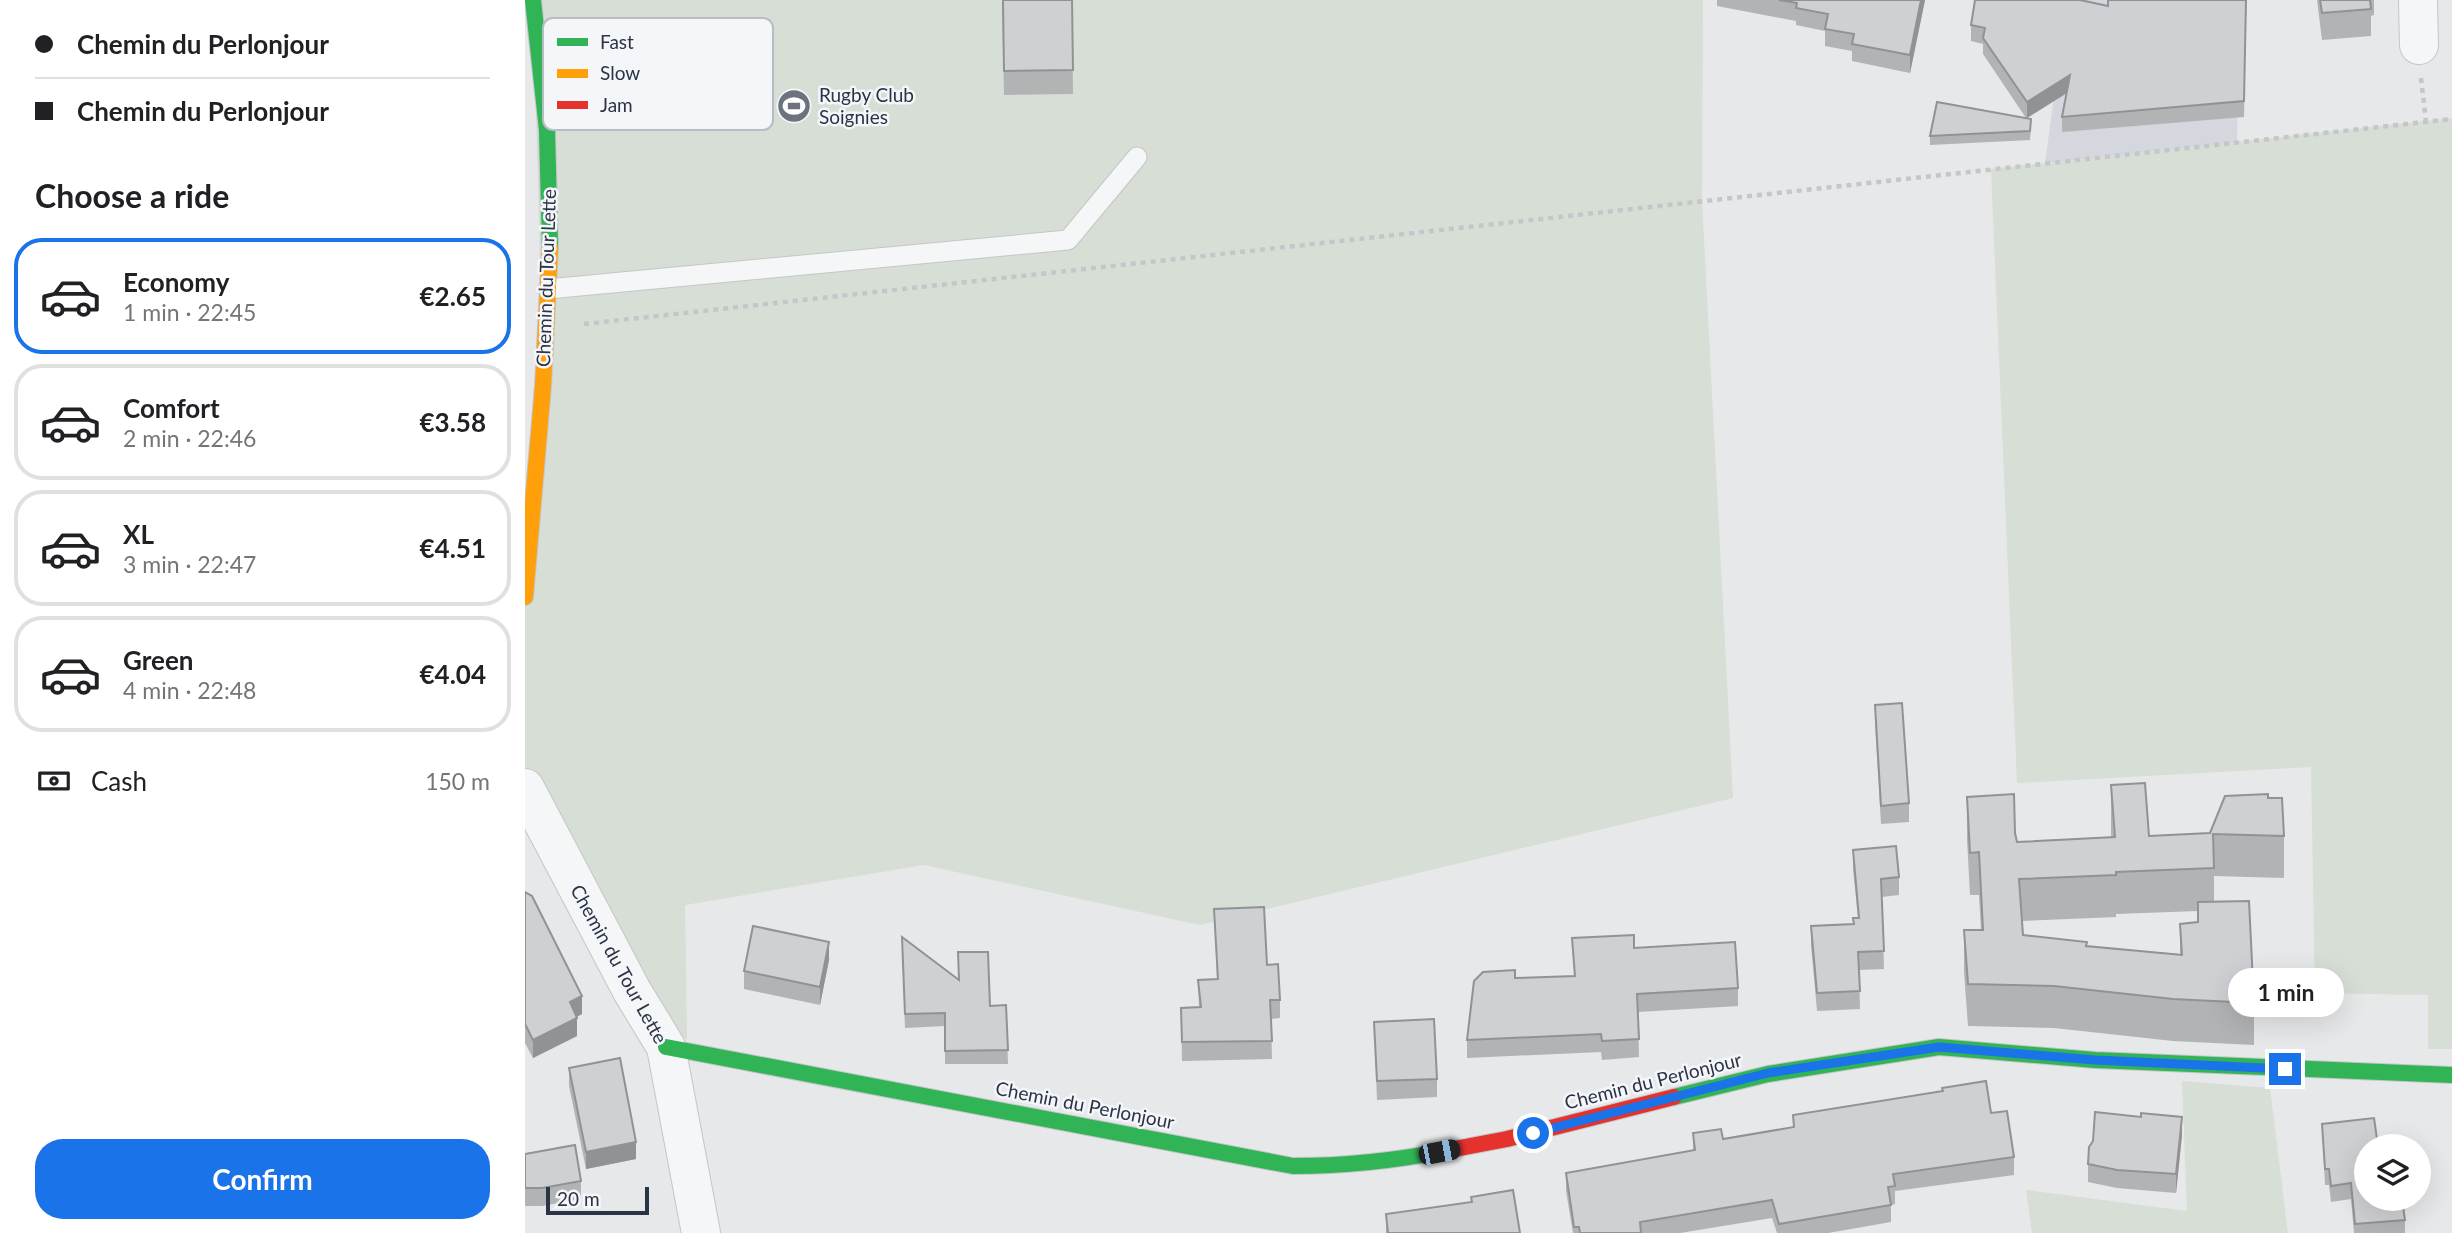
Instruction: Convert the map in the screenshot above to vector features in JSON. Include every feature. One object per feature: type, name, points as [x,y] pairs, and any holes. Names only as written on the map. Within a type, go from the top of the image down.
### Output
[{"type":"street","name":"Chemin du Tour Lette","points":[[525,597],[547,333],[548,289],[549,174],[534,87],[533,0]]},
{"type":"street","points":[[2418,0],[2419,45]]},
{"type":"street","name":"Chemin du Tour Lette","points":[[525,788],[632,991],[666,1047],[701,1233]]},
{"type":"street","name":"Chemin du Perlonjour","points":[[666,1047],[1293,1166],[1341,1166],[1394,1161],[1507,1139],[1768,1073],[1939,1047],[2095,1060],[2452,1075]]},
{"type":"lane","points":[[548,289],[1068,240],[1137,157]]},
{"type":"path","points":[[547,333],[564,326],[2452,119]]},
{"type":"shaded area","points":[[533,0],[1703,0],[1702,201],[1733,798],[1200,925],[924,865],[685,905],[687,1039],[679,1036],[525,788],[525,597],[543,376]]},
{"type":"shaded area","points":[[2067,0],[2240,0],[2237,143],[2045,163]]},
{"type":"shaded area","points":[[2452,118],[2452,1049],[2428,1049],[2428,995],[2315,993],[2311,767],[2017,783],[1991,169]]},
{"type":"shaded area","points":[[2182,1081],[2270,1088],[2288,1233],[2032,1233],[2026,1190],[2187,1211]]},
{"type":"building","points":[[1003,0],[1072,0],[1073,70],[1004,71]]},
{"type":"building","points":[[1779,0],[1921,0],[1910,55],[1852,44],[1854,34],[1825,29],[1828,14],[1796,8],[1797,3]]},
{"type":"building","points":[[1975,0],[2080,0],[2108,6],[2108,0],[2246,0],[2244,101],[2062,117],[2070,75],[2027,102],[1983,38],[1985,28],[1971,25]]},
{"type":"building","points":[[2320,0],[2370,0],[2371,9],[2322,13]]},
{"type":"building","points":[[1937,102],[2031,119],[2030,131],[1930,136]]},
{"type":"building","points":[[1902,703],[1909,803],[1881,806],[1875,705]]},
{"type":"building","points":[[2145,783],[2149,836],[2210,833],[2225,796],[2268,794],[2268,798],[2282,798],[2284,836],[2213,834],[2214,868],[2019,879],[2023,935],[2087,942],[2086,946],[2182,955],[2180,924],[2198,922],[2198,902],[2249,901],[2254,1003],[2173,999],[2054,986],[1968,984],[1964,930],[1983,930],[1979,852],[1970,853],[1967,797],[2014,794],[2017,842],[2115,837],[2111,785]]},
{"type":"building","points":[[1896,846],[1899,877],[1881,879],[1884,951],[1858,952],[1860,991],[1817,993],[1811,926],[1854,924],[1853,918],[1859,918],[1853,850]]},
{"type":"building","points":[[525,892],[532,896],[582,996],[570,1002],[577,1018],[533,1040],[525,1024]]},
{"type":"building","points":[[1264,907],[1267,965],[1278,964],[1280,1000],[1270,1000],[1272,1041],[1182,1042],[1181,1008],[1201,1007],[1198,980],[1218,979],[1214,909]]},
{"type":"building","points":[[753,926],[829,942],[820,987],[744,971]]},
{"type":"building","points":[[1634,935],[1634,948],[1735,942],[1738,988],[1637,994],[1639,1039],[1602,1041],[1601,1034],[1467,1040],[1474,981],[1483,972],[1515,970],[1515,978],[1575,976],[1572,938]]},
{"type":"building","points":[[902,937],[959,980],[958,952],[988,952],[990,1006],[1006,1005],[1008,1050],[945,1051],[945,1013],[905,1014]]},
{"type":"building","points":[[1434,1019],[1437,1079],[1377,1081],[1374,1022]]},
{"type":"building","points":[[620,1058],[636,1142],[586,1152],[569,1068]]},
{"type":"building","points":[[1986,1081],[1991,1113],[2007,1111],[2014,1157],[1893,1174],[1895,1186],[1888,1187],[1891,1205],[1779,1224],[1772,1200],[1640,1222],[1641,1233],[1580,1233],[1579,1227],[1574,1227],[1566,1173],[1695,1150],[1693,1133],[1721,1129],[1723,1139],[1794,1127],[1793,1115],[1943,1091],[1942,1088]]},
{"type":"building","points":[[2095,1112],[2141,1117],[2141,1113],[2182,1117],[2176,1174],[2117,1170],[2088,1164]]},
{"type":"building","points":[[2374,1118],[2376,1134],[2354,1134],[2354,1211],[2404,1211],[2405,1220],[2355,1224],[2351,1183],[2331,1186],[2329,1169],[2325,1169],[2322,1124]]},
{"type":"building","points":[[575,1145],[581,1181],[542,1188],[525,1188],[525,1154]]},
{"type":"building","points":[[1513,1190],[1520,1233],[1388,1233],[1386,1214],[1472,1202],[1471,1197]]},
{"type":"traffic: fast","points":[[533,0],[543,93]]},
{"type":"traffic: fast","points":[[547,130],[550,247]]},
{"type":"traffic: fast","points":[[666,1047],[1293,1166],[1369,1162],[1444,1151]]},
{"type":"traffic: fast","points":[[1674,1097],[1768,1074],[1939,1047],[2095,1060],[2452,1075]]},
{"type":"traffic: slow","points":[[525,597],[543,386],[550,247]]},
{"type":"traffic: jam","points":[[1444,1151],[1507,1139],[1674,1097]]},
{"type":"place","name":"Rugby Club Soignies","points":[[794,106]]},
{"type":"route","points":[[1533,1133],[1768,1073],[1939,1047],[2095,1060],[2285,1069]]}]
